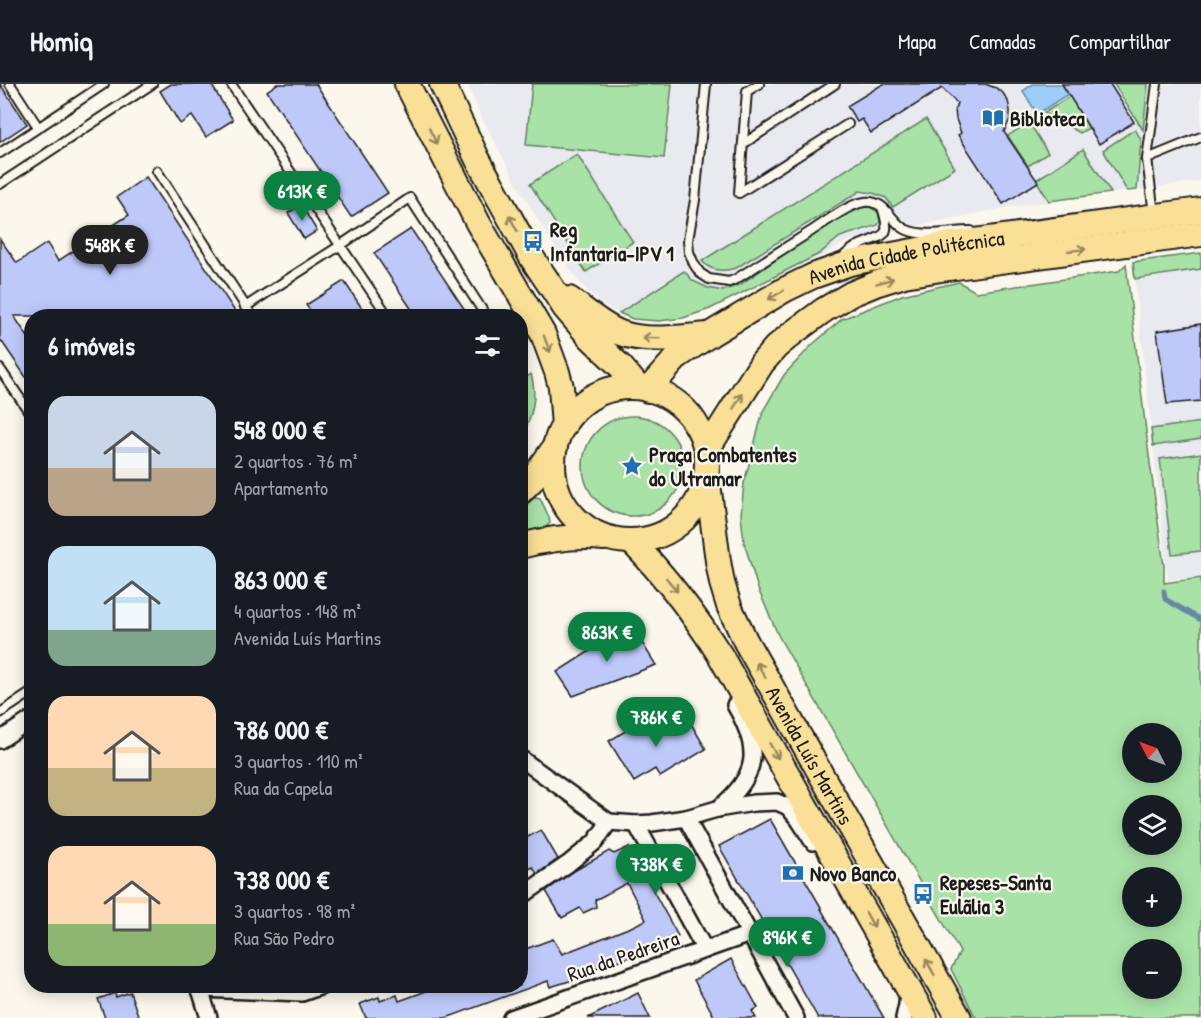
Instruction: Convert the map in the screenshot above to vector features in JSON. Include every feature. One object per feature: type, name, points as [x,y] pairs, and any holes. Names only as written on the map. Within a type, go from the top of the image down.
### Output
[{"type":"main road","points":[[407,84],[478,223],[543,334],[561,387],[560,436],[553,470],[558,492],[569,512],[585,528],[606,538]]},
{"type":"main road","points":[[442,84],[477,158],[532,258],[565,308],[589,336],[643,389]]},
{"type":"main road","name":"Avenida Cidade Politécnica","points":[[643,389],[678,356],[709,335],[784,290],[813,276],[850,263],[990,238],[1201,210]]},
{"type":"main road","name":"Avenida Cidade Politécnica","points":[[706,451],[762,363],[776,347],[824,310],[851,294],[904,275],[1201,234]]},
{"type":"main road","points":[[554,291],[570,299],[619,333],[651,339],[709,335]]},
{"type":"main road","points":[[528,484],[577,408],[595,396],[616,388],[643,389],[662,394],[683,408],[698,427],[706,451],[707,476],[698,501],[681,522],[658,536],[632,542],[586,536],[528,544]]},
{"type":"main road","name":"Avenida Luís Martins","points":[[707,476],[718,561],[729,606],[746,642],[959,1018]]},
{"type":"main road","name":"Avenida Luís Martins","points":[[632,542],[682,598],[720,655],[925,1018]]},
{"type":"street","points":[[717,809],[734,795],[743,783],[751,765],[752,743],[743,719],[718,675],[720,655]]},
{"type":"street","points":[[0,740],[24,724]]},
{"type":"street","points":[[528,764],[609,822],[636,824],[686,818],[754,802],[777,802],[788,807],[799,820],[824,862],[848,881]]},
{"type":"street","points":[[686,818],[796,1018]]},
{"type":"street","points":[[528,892],[595,842],[609,822]]},
{"type":"street","points":[[636,824],[705,950]]},
{"type":"street","name":"Rua da Pedreira","points":[[511,1018],[750,934]]},
{"type":"street","points":[[904,1018],[908,1005],[908,987]]},
{"type":"street","points":[[201,993],[209,1018]]},
{"type":"lane","points":[[10,84],[38,127]]},
{"type":"lane","points":[[0,153],[104,84]]},
{"type":"lane","points":[[0,184],[152,84]]},
{"type":"lane","points":[[231,84],[383,309]]},
{"type":"lane","points":[[706,84],[688,249],[700,273],[709,279],[729,282],[736,279],[852,206],[864,201],[881,206],[906,230],[922,233],[972,231],[990,238]]},
{"type":"lane","points":[[759,84],[747,91],[739,193],[848,124]]},
{"type":"lane","points":[[743,144],[836,84]]},
{"type":"lane","points":[[1154,216],[1147,159],[1156,84]]},
{"type":"lane","points":[[1147,159],[1201,137]]},
{"type":"lane","points":[[157,171],[245,307],[410,198],[481,309]]},
{"type":"lane","points":[[831,270],[843,256],[858,245],[882,236],[886,232],[886,220],[881,206]]},
{"type":"lane","points":[[0,369],[24,404]]},
{"type":"lane","points":[[0,713],[24,697]]},
{"type":"shaded area","points":[[467,84],[1201,84],[1201,181],[1003,208],[850,240],[822,256],[790,269],[710,309],[683,318],[659,321],[633,319],[601,303],[582,285],[560,256],[521,191],[481,116]]},
{"type":"shaded area","points":[[1201,253],[1201,576],[1168,581],[1133,262]]},
{"type":"green space","points":[[532,84],[672,84],[664,158],[526,145]]},
{"type":"green space","points":[[1114,84],[1148,84],[1143,130]]},
{"type":"green space","points":[[1070,96],[1089,128],[1080,133],[1044,113]]},
{"type":"green space","points":[[926,119],[955,168],[893,207],[886,198],[860,191],[736,268],[718,270],[702,261]]},
{"type":"green space","points":[[1029,122],[1048,153],[1028,166],[1008,136]]},
{"type":"green space","points":[[1135,129],[1141,140],[1137,190],[1127,191],[1103,150]]},
{"type":"green space","points":[[1083,149],[1111,193],[1049,201],[1036,180]]},
{"type":"green space","points":[[577,154],[633,242],[586,272],[530,184]]},
{"type":"green space","points":[[863,207],[870,207],[878,212],[880,221],[878,225],[840,237],[819,254],[710,309],[683,318],[659,321],[633,319],[619,313],[684,271],[693,281],[708,288],[723,291],[741,284],[809,237]]},
{"type":"green space","points":[[1201,253],[1201,269],[1135,279],[1133,262]]},
{"type":"green space","points":[[1126,264],[1164,566],[1164,583],[1201,578],[1201,1018],[976,1018],[951,969],[960,952],[779,637],[758,589],[744,542],[741,515],[744,483],[763,411],[784,375],[812,345],[842,319],[902,295],[959,282],[976,292],[1119,271]]},
{"type":"green space","points":[[531,374],[534,399],[528,422],[528,376]]},
{"type":"green space","points":[[633,416],[661,424],[675,438],[683,466],[675,494],[661,508],[633,516],[605,508],[591,494],[583,466],[591,438],[605,424]]},
{"type":"green space","points":[[1201,422],[1201,439],[1153,446],[1151,429]]},
{"type":"green space","points":[[1201,453],[1201,551],[1172,554],[1160,459]]},
{"type":"green space","points":[[536,497],[540,498],[549,517],[550,523],[546,527],[528,531],[528,503]]},
{"type":"water","points":[[1033,84],[1062,84],[1068,94],[1037,114],[1023,91]]},
{"type":"building","points":[[0,84],[27,124],[0,142]]},
{"type":"building","points":[[171,84],[211,84],[233,120],[206,137],[192,116],[180,124],[160,91]]},
{"type":"building","points":[[277,84],[316,84],[388,193],[351,217],[267,91]]},
{"type":"building","points":[[883,84],[985,84],[996,88],[1003,93],[1010,110],[1010,119],[1004,132],[1038,182],[1003,204],[958,135],[961,133],[956,119],[957,103],[942,88],[871,133],[862,119],[857,122],[847,106]]},
{"type":"building","points":[[1062,84],[1110,84],[1134,122],[1099,144]]},
{"type":"building","points":[[146,177],[233,309],[24,309],[24,316],[14,316],[24,331],[24,374],[0,339],[0,239],[17,263],[47,243],[58,261],[129,215],[117,197]]},
{"type":"building","points":[[301,205],[317,231],[304,239],[288,213]]},
{"type":"building","points":[[411,229],[464,309],[411,309],[374,253]]},
{"type":"building","points":[[344,281],[362,309],[309,309],[306,305]]},
{"type":"building","points":[[1201,324],[1201,401],[1167,404],[1157,331]]},
{"type":"building","points":[[626,628],[631,628],[636,633],[656,665],[573,696],[557,672]]},
{"type":"building","points":[[643,720],[647,728],[661,720],[665,726],[674,720],[679,728],[690,722],[706,749],[660,777],[655,769],[634,782],[609,741]]},
{"type":"building","points":[[770,819],[884,1018],[818,1018],[719,846]]},
{"type":"building","points":[[541,830],[558,859],[537,874],[533,867],[528,868],[528,837]]},
{"type":"building","points":[[629,847],[678,936],[661,947],[574,975],[576,979],[550,987],[548,981],[528,988],[528,948],[553,939],[562,954],[646,920],[627,883],[595,900],[596,907],[583,913],[580,908],[562,918],[546,891],[574,871],[609,851],[614,854]]},
{"type":"building","points":[[731,959],[758,1008],[752,1011],[756,1018],[715,1018],[694,980]]},
{"type":"building","points":[[115,993],[116,997],[130,993],[139,1018],[105,1018],[98,999]]},
{"type":"building","points":[[421,993],[515,993],[446,1018],[366,1018],[360,1004],[379,997],[380,1001],[397,995],[399,1001]]},
{"type":"building","points":[[638,993],[650,1018],[588,1018]]},
{"type":"waterway","points":[[1164,591],[1165,599],[1201,620]]},
{"type":"place","name":"Biblioteca","points":[[993,118]]},
{"type":"place","name":"Reg Infantaria-IPV 1","points":[[533,241]]},
{"type":"place","name":"Praça Combatentes do Ultramar","points":[[632,466]]},
{"type":"place","name":"Novo Banco","points":[[793,873]]},
{"type":"place","name":"Repeses-Santa Eulãlia 3","points":[[923,894]]}]
